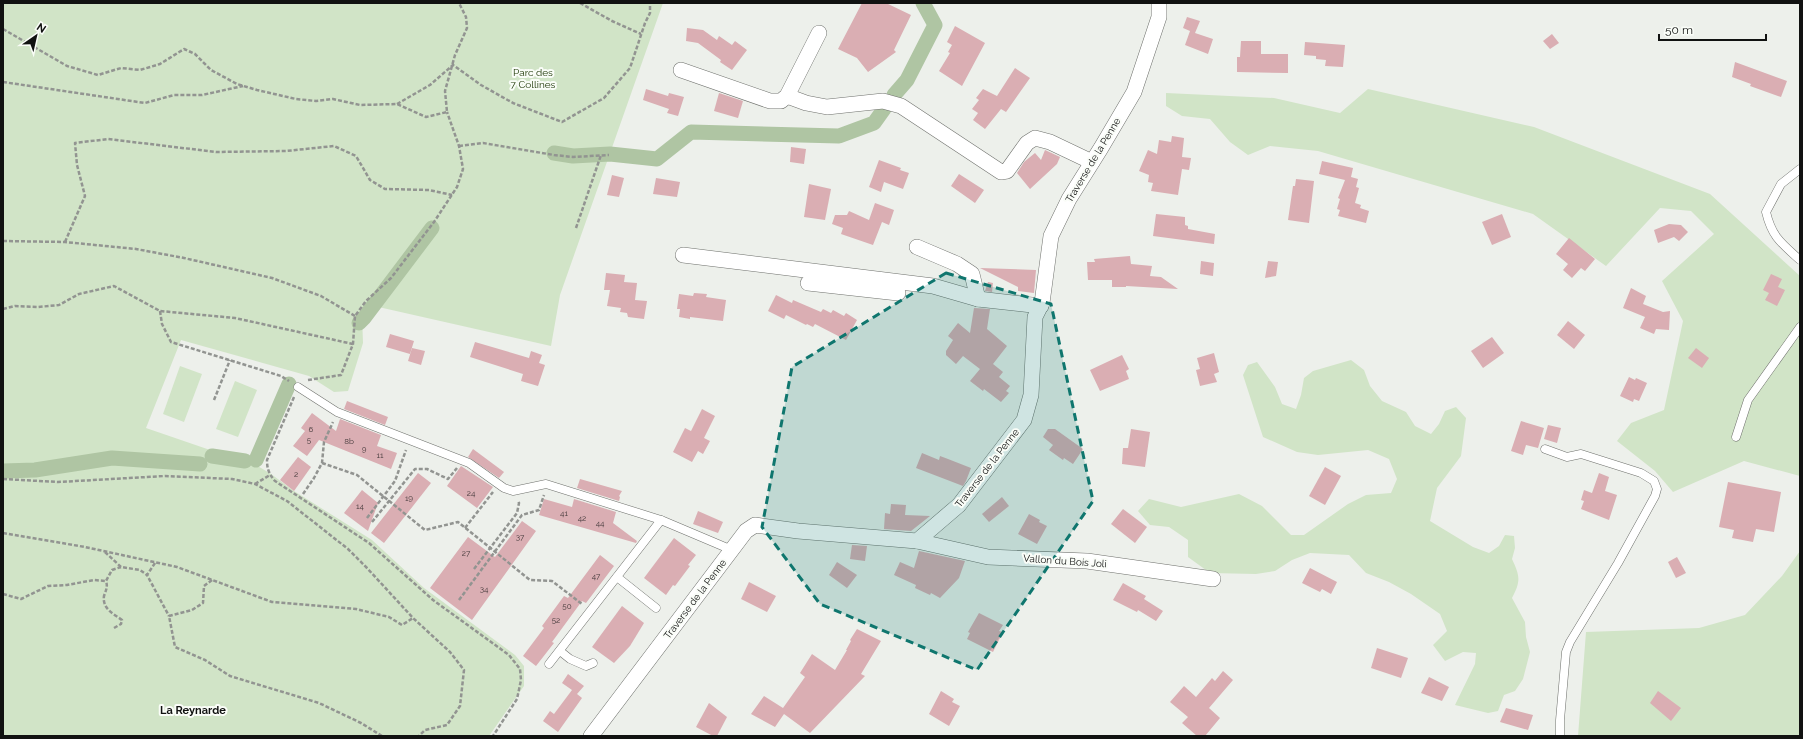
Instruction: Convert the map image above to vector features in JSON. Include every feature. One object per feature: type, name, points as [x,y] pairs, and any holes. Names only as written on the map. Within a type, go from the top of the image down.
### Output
[{"type":"street","name":"Traverse de la Penne","points":[[591,736],[732,550],[746,532],[755,525],[798,531],[917,541],[959,505],[1024,420],[1031,395],[1035,317],[1042,303],[1051,236],[1069,199],[1134,92],[1159,17],[1159,3]]},
{"type":"street","points":[[681,70],[770,101],[781,101],[787,96],[819,33]]},
{"type":"street","points":[[787,96],[806,103],[827,107],[883,101],[901,106],[1001,172],[1007,171],[1027,144],[1035,138],[1050,142],[1092,162]]},
{"type":"street","points":[[917,247],[957,264],[972,274],[978,299]]},
{"type":"street","points":[[683,255],[933,286],[978,299],[1040,306]]},
{"type":"street","points":[[808,283],[929,296],[961,302],[978,299]]},
{"type":"street","name":"Vallon du Bois Joli","points":[[917,541],[988,557],[1087,561],[1213,579]]},
{"type":"lane","points":[[1800,169],[1781,184],[1766,212],[1769,226],[1776,238],[1800,260]]},
{"type":"lane","points":[[1736,437],[1748,400],[1800,327]]},
{"type":"lane","points":[[298,388],[336,412],[462,460],[504,488],[515,491],[538,485],[547,485],[661,520],[732,550]]},
{"type":"lane","points":[[1545,449],[1567,457],[1581,454],[1641,472],[1654,481],[1656,489],[1655,496],[1618,563],[1570,642],[1566,652],[1560,736]]},
{"type":"lane","points":[[549,664],[661,520]]},
{"type":"lane","points":[[616,577],[656,608]]},
{"type":"lane","points":[[560,650],[580,664],[586,666],[593,663]]},
{"type":"path","points":[[3,29],[66,66],[98,75],[121,68],[140,70],[160,64],[184,49],[195,54],[211,70],[237,84],[244,86],[296,99],[316,101],[333,99],[360,105],[397,104],[426,117],[447,112],[445,90],[455,55],[467,28],[466,17],[459,3]]},
{"type":"path","points":[[580,3],[612,21],[641,34]]},
{"type":"path","points":[[453,65],[481,85],[513,103],[562,122],[604,98],[630,68],[641,34],[650,13],[650,3]]},
{"type":"path","points":[[397,104],[430,85],[453,65]]},
{"type":"path","points":[[3,82],[145,102],[174,96],[202,96],[244,86]]},
{"type":"path","points":[[64,242],[85,196],[77,165],[75,143],[108,139],[216,152],[286,151],[334,146],[356,156],[370,180],[385,189],[429,190],[452,195]]},
{"type":"path","points":[[459,146],[483,143],[573,157],[609,155]]},
{"type":"path","points":[[576,228],[601,155]]},
{"type":"path","points":[[3,240],[64,242],[136,249],[184,258],[272,278],[321,296],[355,316]]},
{"type":"path","points":[[3,309],[15,306],[59,305],[79,294],[114,286],[160,311],[235,318],[353,344]]},
{"type":"path","points":[[160,311],[162,324],[171,342],[281,376],[298,388]]},
{"type":"path","points":[[214,400],[230,360]]},
{"type":"path","points":[[303,494],[322,463],[324,442],[336,412]]},
{"type":"path","points":[[367,518],[395,481],[410,440]]},
{"type":"path","points":[[372,522],[415,468],[427,469],[448,479],[462,460]]},
{"type":"path","points":[[322,463],[357,475],[424,530],[458,522],[530,580],[552,581],[590,610]]},
{"type":"path","points":[[254,484],[270,475]]},
{"type":"path","points":[[3,479],[58,482],[165,476],[232,478],[254,484],[287,501],[342,544],[367,568],[413,618],[450,652],[464,670],[460,706],[447,725],[425,730],[418,736]]},
{"type":"path","points":[[465,528],[499,485]]},
{"type":"path","points":[[459,600],[522,515],[539,510],[547,485]]},
{"type":"path","points":[[474,569],[517,513],[519,503],[515,491]]},
{"type":"path","points":[[3,533],[178,567],[272,602],[356,609],[389,617],[402,625],[413,618]]},
{"type":"path","points":[[104,552],[121,567]]},
{"type":"path","points":[[147,576],[156,563]]},
{"type":"path","points":[[114,628],[121,624],[122,620],[110,612],[104,604],[104,596],[108,587],[106,581],[112,570],[121,567],[140,570],[147,576],[169,616],[175,647],[205,660],[230,676],[319,703],[361,723],[382,736]]},
{"type":"path","points":[[169,616],[192,610],[203,603],[204,586],[212,579]]},
{"type":"path","points":[[3,594],[21,599],[48,586],[67,585],[94,580],[106,581]]},
{"type":"highlighted area","points":[[946,273],[1051,304],[1093,501],[977,670],[820,604],[762,527],[792,367]]},
{"type":"green space","name":"Parc des 7 Collines","points":[[3,3],[663,3],[560,295],[551,346],[374,306],[362,315],[363,343],[348,391],[334,392],[309,376],[181,340],[146,428],[213,451],[251,462],[271,474],[294,491],[372,540],[424,588],[515,655],[524,666],[524,686],[489,736],[3,736]]},
{"type":"green space","points":[[1368,89],[1534,127],[1710,194],[1800,276],[1800,476],[1744,461],[1673,492],[1655,471],[1617,441],[1631,423],[1664,410],[1683,321],[1662,281],[1714,234],[1691,211],[1660,208],[1606,266],[1533,214],[1318,151],[1270,146],[1248,155],[1230,142],[1210,119],[1182,116],[1166,106],[1166,93],[1274,98],[1340,113]]},
{"type":"green space","points":[[1351,360],[1364,370],[1370,386],[1382,401],[1406,412],[1415,426],[1431,434],[1439,424],[1445,411],[1456,407],[1466,418],[1461,456],[1437,488],[1430,521],[1473,547],[1489,553],[1499,546],[1505,535],[1514,536],[1515,548],[1512,559],[1518,574],[1518,583],[1512,598],[1525,622],[1526,637],[1530,652],[1523,679],[1515,691],[1504,695],[1498,711],[1488,713],[1455,705],[1475,664],[1476,653],[1463,652],[1445,661],[1433,645],[1447,631],[1440,614],[1411,594],[1389,582],[1366,573],[1349,555],[1310,553],[1292,560],[1275,571],[1256,574],[1210,573],[1188,557],[1188,540],[1169,527],[1150,525],[1138,511],[1149,499],[1181,507],[1239,494],[1262,506],[1291,535],[1304,535],[1348,504],[1366,495],[1391,493],[1397,479],[1389,459],[1368,450],[1318,455],[1297,452],[1263,437],[1243,375],[1248,365],[1257,362],[1275,387],[1282,404],[1296,409],[1301,395],[1304,378],[1313,371]]},
{"type":"green space","points":[[180,366],[202,374],[184,422],[163,414]]},
{"type":"green space","points":[[235,381],[257,390],[238,437],[216,429]]},
{"type":"green space","points":[[1800,551],[1800,736],[1578,736],[1586,632],[1699,628],[1745,615],[1782,576]]},
{"type":"building","points":[[862,3],[886,3],[911,15],[894,50],[896,52],[868,72],[857,58],[838,49]]},
{"type":"building","points":[[1187,17],[1200,21],[1195,33],[1213,39],[1208,54],[1185,45],[1190,31],[1183,28]]},
{"type":"building","points":[[955,26],[985,43],[962,86],[939,71],[950,53],[948,52],[952,45],[947,42]]},
{"type":"building","points":[[687,28],[703,30],[717,40],[719,36],[732,45],[735,41],[747,50],[732,70],[698,43],[686,41]]},
{"type":"building","points":[[1552,34],[1559,43],[1550,49],[1543,41]]},
{"type":"building","points":[[1241,41],[1261,41],[1261,54],[1288,54],[1288,73],[1237,72],[1237,57],[1240,57]]},
{"type":"building","points":[[1305,42],[1345,45],[1343,67],[1325,66],[1326,60],[1316,59],[1316,56],[1304,55]]},
{"type":"building","points":[[1735,62],[1787,81],[1781,97],[1750,86],[1751,84],[1732,77]]},
{"type":"building","points":[[1015,68],[1030,78],[1006,112],[1001,109],[985,129],[973,120],[978,113],[972,109],[979,100],[976,98],[983,89],[997,96]]},
{"type":"building","points":[[646,89],[668,96],[669,93],[684,97],[678,116],[667,113],[669,109],[643,100]]},
{"type":"building","points":[[719,93],[743,101],[738,118],[714,111]]},
{"type":"building","points":[[1172,136],[1184,138],[1182,157],[1191,158],[1189,170],[1182,169],[1178,195],[1151,191],[1153,183],[1148,182],[1149,175],[1139,171],[1148,150],[1157,154],[1159,140],[1171,142]]},
{"type":"building","points":[[791,147],[806,149],[804,164],[790,162]]},
{"type":"building","points":[[1045,150],[1060,157],[1057,164],[1030,189],[1017,173],[1024,162],[1035,153],[1041,160]]},
{"type":"building","points":[[879,160],[901,168],[900,170],[909,173],[903,189],[884,182],[881,192],[869,187]]},
{"type":"building","points":[[1322,161],[1353,168],[1351,177],[1358,179],[1356,187],[1359,188],[1355,203],[1361,205],[1360,208],[1369,211],[1366,223],[1338,216],[1340,210],[1337,209],[1340,199],[1338,198],[1345,180],[1319,174]]},
{"type":"building","points":[[959,174],[984,190],[975,203],[951,186]]},
{"type":"building","points":[[612,175],[624,178],[619,197],[607,195]]},
{"type":"building","points":[[656,178],[680,182],[677,197],[653,194]]},
{"type":"building","points":[[1296,179],[1314,181],[1309,223],[1288,220],[1293,186],[1295,186]]},
{"type":"building","points":[[809,184],[831,189],[825,220],[804,217]]},
{"type":"building","points":[[875,203],[894,210],[889,225],[882,222],[873,245],[841,234],[843,228],[832,224],[835,215],[847,215],[849,211],[869,220]]},
{"type":"building","points":[[1156,214],[1185,217],[1185,225],[1188,226],[1188,229],[1215,234],[1214,244],[1153,236]]},
{"type":"building","points":[[1502,214],[1511,237],[1492,245],[1482,222]]},
{"type":"building","points":[[1669,224],[1681,225],[1688,232],[1679,241],[1674,237],[1658,243],[1654,230]]},
{"type":"building","points":[[1569,238],[1595,259],[1585,271],[1581,268],[1572,278],[1563,270],[1568,264],[1556,254]]},
{"type":"building","points":[[1130,256],[1131,264],[1152,266],[1150,276],[1161,277],[1178,289],[1126,286],[1112,287],[1112,280],[1088,280],[1087,262],[1095,262],[1094,259]]},
{"type":"building","points":[[1201,261],[1214,263],[1213,276],[1200,274]]},
{"type":"building","points":[[1268,261],[1278,262],[1276,276],[1265,278]]},
{"type":"building","points":[[980,268],[1036,270],[1034,293],[1018,291],[1018,287]]},
{"type":"building","points":[[606,273],[625,275],[624,282],[637,283],[635,300],[647,301],[644,319],[628,317],[627,313],[620,312],[621,308],[607,306],[610,290],[604,290]]},
{"type":"building","points":[[1771,274],[1782,279],[1778,287],[1785,290],[1777,306],[1765,300],[1769,293],[1763,290]]},
{"type":"building","points":[[988,282],[993,283],[992,292],[985,291]]},
{"type":"building","points":[[1631,288],[1646,296],[1643,304],[1663,312],[1670,311],[1669,330],[1656,329],[1654,334],[1640,328],[1645,317],[1623,308]]},
{"type":"building","points":[[694,293],[707,294],[706,297],[726,300],[723,321],[679,317],[680,309],[677,309],[679,294],[693,296]]},
{"type":"building","points":[[776,295],[792,303],[793,300],[821,312],[823,309],[831,313],[833,310],[844,316],[846,313],[857,320],[846,340],[815,324],[813,327],[807,324],[806,325],[786,315],[784,319],[768,311]]},
{"type":"building","points":[[974,308],[990,309],[987,329],[1007,346],[993,364],[1003,372],[999,377],[1010,386],[1006,391],[1009,393],[1001,402],[984,389],[983,391],[970,381],[980,369],[963,356],[956,364],[946,355],[946,351],[953,340],[948,336],[958,323],[970,333]]},
{"type":"building","points":[[1568,321],[1585,335],[1574,349],[1557,335]]},
{"type":"building","points":[[390,334],[414,341],[410,354],[386,347]]},
{"type":"building","points":[[1492,337],[1504,353],[1483,368],[1471,351]]},
{"type":"building","points":[[475,342],[529,358],[531,351],[542,355],[539,363],[545,365],[538,386],[521,381],[523,374],[470,357]]},
{"type":"building","points":[[412,348],[425,351],[421,365],[408,361]]},
{"type":"building","points":[[1696,348],[1709,358],[1702,368],[1688,358]]},
{"type":"building","points":[[1214,353],[1219,372],[1214,374],[1217,382],[1200,386],[1196,370],[1200,369],[1197,358]]},
{"type":"building","points":[[1122,355],[1129,369],[1126,371],[1129,379],[1100,391],[1090,370]]},
{"type":"building","points":[[1629,377],[1635,380],[1636,378],[1647,383],[1639,401],[1634,399],[1633,402],[1620,396]]},
{"type":"building","points":[[347,401],[388,417],[385,425],[344,409]]},
{"type":"building","points":[[702,409],[715,416],[704,438],[710,441],[703,454],[698,451],[692,462],[673,452],[685,428],[691,431]]},
{"type":"building","points":[[312,413],[336,431],[340,419],[381,435],[377,446],[397,453],[391,469],[319,440],[307,456],[293,446],[305,431],[301,428]]},
{"type":"building","points":[[1521,421],[1544,428],[1538,448],[1526,445],[1523,455],[1511,451]]},
{"type":"building","points":[[1548,425],[1561,428],[1557,443],[1544,439]]},
{"type":"building","points":[[1048,429],[1055,429],[1083,449],[1073,464],[1064,458],[1063,460],[1049,450],[1053,445],[1043,437]]},
{"type":"building","points":[[1131,429],[1150,432],[1145,467],[1122,464],[1123,448],[1128,448]]},
{"type":"building","points":[[473,449],[504,472],[499,478],[468,457]]},
{"type":"building","points":[[922,453],[939,460],[940,456],[971,468],[963,486],[916,468]]},
{"type":"building","points":[[298,457],[311,467],[294,491],[280,480]]},
{"type":"building","points":[[461,466],[493,487],[477,508],[447,486]]},
{"type":"building","points":[[1325,467],[1341,476],[1325,505],[1309,496]]},
{"type":"building","points":[[418,473],[431,483],[384,543],[371,533]]},
{"type":"building","points":[[1599,473],[1609,477],[1605,491],[1617,495],[1609,520],[1581,509],[1584,501],[1581,500],[1584,490],[1592,493]]},
{"type":"building","points":[[580,479],[622,491],[619,496],[619,501],[577,488]]},
{"type":"building","points":[[1728,482],[1781,492],[1774,532],[1756,529],[1753,542],[1732,538],[1734,530],[1719,527]]},
{"type":"building","points":[[362,490],[378,503],[368,531],[344,513]]},
{"type":"building","points":[[1002,497],[1009,506],[989,522],[982,514]]},
{"type":"building","points":[[544,499],[572,507],[574,499],[616,512],[613,523],[637,541],[636,543],[539,515]]},
{"type":"building","points":[[891,504],[906,505],[905,515],[930,516],[911,531],[884,529],[885,513],[890,514]]},
{"type":"building","points":[[1123,509],[1147,527],[1135,543],[1111,524]]},
{"type":"building","points":[[698,511],[723,522],[718,533],[693,524]]},
{"type":"building","points":[[1029,514],[1047,526],[1037,544],[1018,534]]},
{"type":"building","points":[[522,521],[536,531],[472,620],[430,588],[468,537],[495,557]]},
{"type":"building","points":[[674,538],[696,555],[688,565],[690,566],[675,586],[673,585],[666,595],[644,578]]},
{"type":"building","points":[[852,545],[867,546],[865,561],[850,559]]},
{"type":"building","points":[[919,551],[965,561],[959,578],[940,598],[931,593],[930,595],[915,588],[916,585],[894,575],[900,562],[914,568]]},
{"type":"building","points":[[600,555],[614,566],[586,603],[582,601],[552,642],[554,643],[536,666],[523,656],[544,628],[542,626],[564,596],[568,598]]},
{"type":"building","points":[[1677,557],[1686,573],[1676,578],[1668,562]]},
{"type":"building","points":[[837,562],[857,575],[847,588],[829,575]]},
{"type":"building","points":[[1310,568],[1337,582],[1331,594],[1322,589],[1320,592],[1302,583]]},
{"type":"building","points":[[749,582],[776,596],[767,612],[741,599]]},
{"type":"building","points":[[1123,583],[1146,596],[1144,599],[1163,611],[1156,621],[1138,610],[1137,612],[1113,600]]},
{"type":"building","points":[[622,606],[644,623],[630,646],[614,663],[592,647]]},
{"type":"building","points":[[979,613],[1003,625],[999,631],[1003,632],[993,652],[967,639],[970,633],[968,632]]},
{"type":"building","points":[[857,629],[881,641],[861,674],[865,676],[810,733],[784,714],[775,727],[751,714],[764,696],[783,708],[805,677],[800,673],[812,654],[835,670]]},
{"type":"building","points":[[1377,648],[1408,658],[1401,678],[1371,668]]},
{"type":"building","points":[[1223,671],[1233,680],[1209,708],[1220,718],[1205,736],[1197,736],[1182,723],[1188,717],[1170,702],[1184,686],[1196,697],[1212,678],[1215,681]]},
{"type":"building","points":[[568,674],[584,686],[577,694],[582,698],[558,732],[543,721],[550,711],[554,714],[572,690],[562,683]]},
{"type":"building","points":[[1429,677],[1449,687],[1442,701],[1421,693]]},
{"type":"building","points":[[941,691],[954,699],[952,702],[960,706],[949,726],[929,714]]},
{"type":"building","points":[[1658,691],[1681,708],[1671,721],[1650,703]]},
{"type":"building","points":[[709,703],[727,717],[717,736],[713,736],[696,727]]},
{"type":"building","points":[[1506,708],[1533,715],[1528,730],[1500,722]]},
{"type":"waterway","points":[[894,95],[907,80],[935,25],[923,3]]},
{"type":"waterway","points":[[554,153],[573,156],[610,154],[657,159],[691,132],[839,136],[874,123],[884,109]]},
{"type":"waterway","points":[[359,323],[432,228]]},
{"type":"waterway","points":[[256,460],[289,384]]},
{"type":"waterway","points":[[212,456],[245,461]]},
{"type":"waterway","points":[[3,471],[35,470],[112,458],[200,464]]},
{"type":"district","name":"La Reynarde","points":[[193,710]]}]
